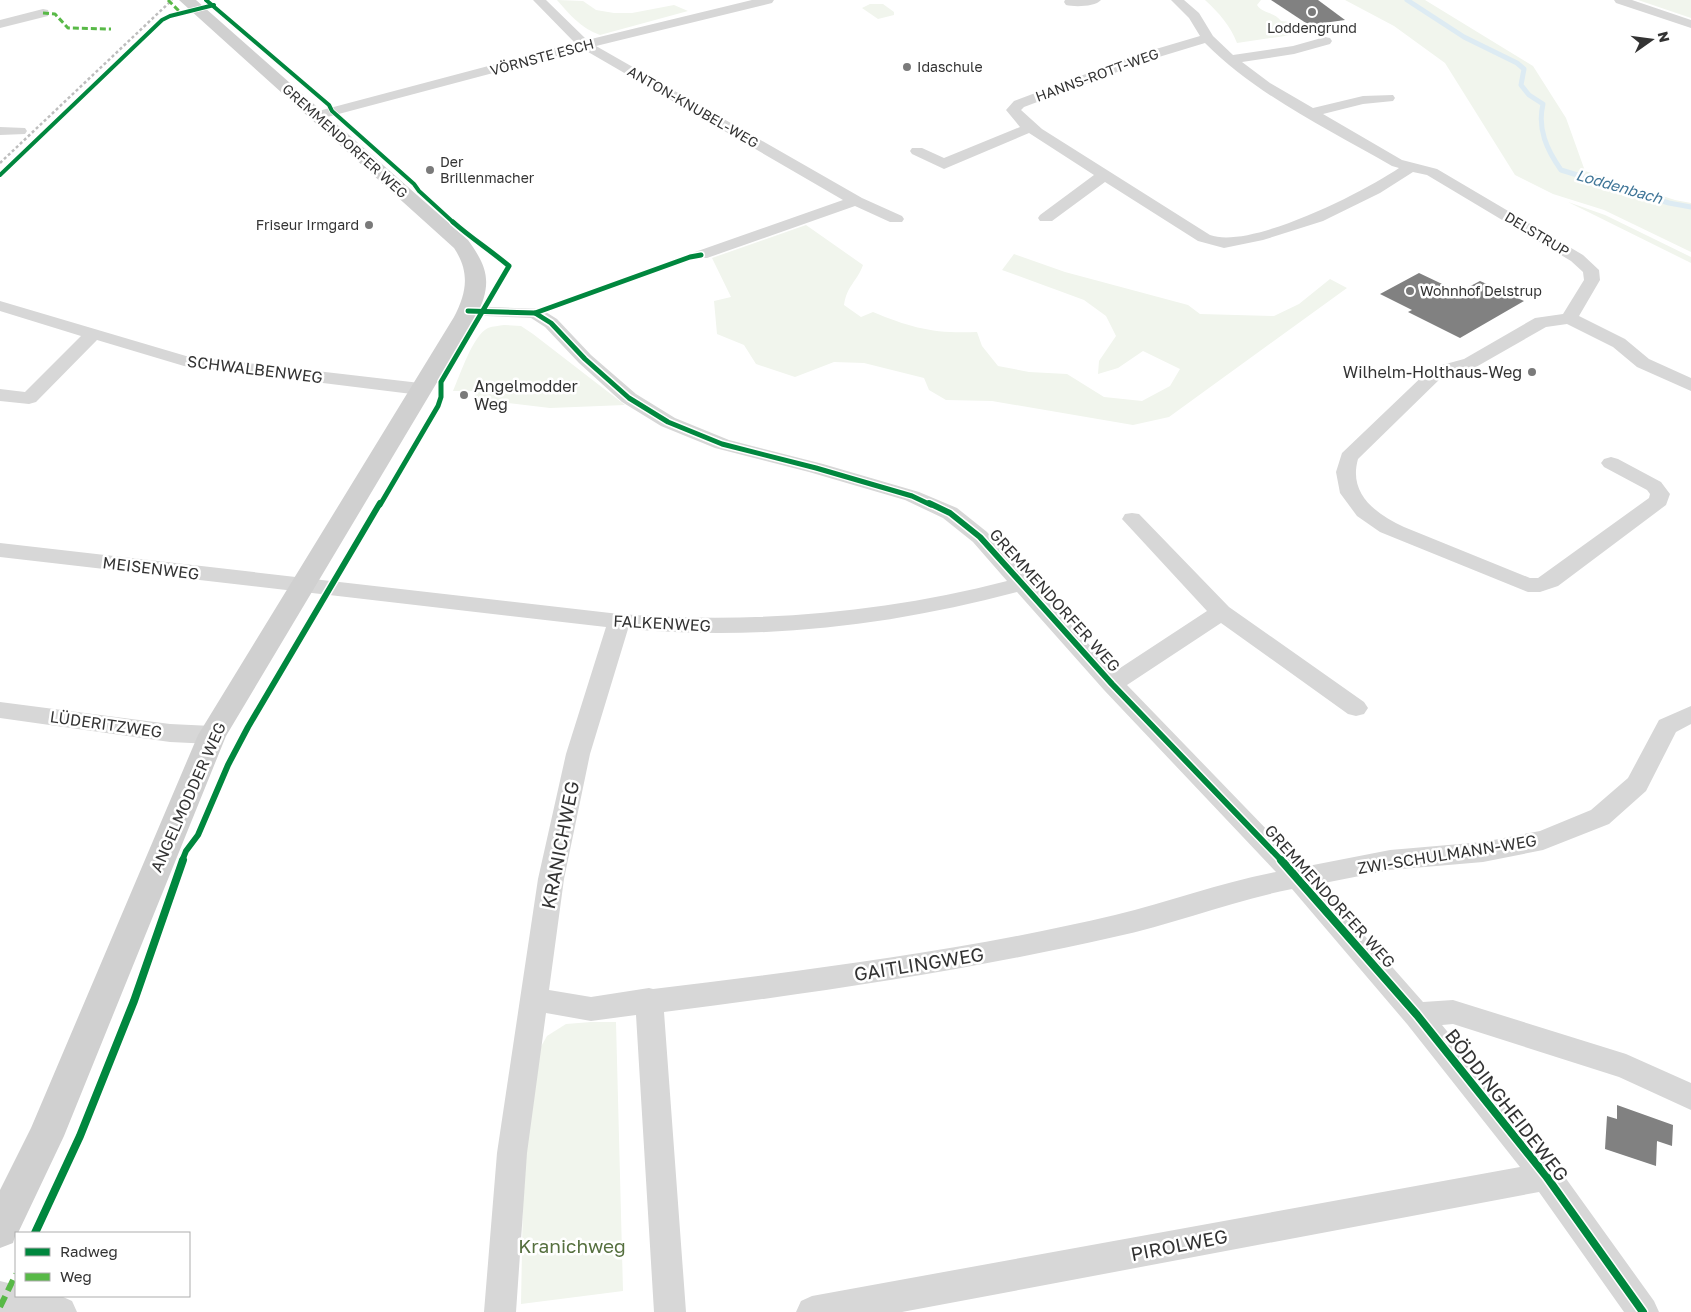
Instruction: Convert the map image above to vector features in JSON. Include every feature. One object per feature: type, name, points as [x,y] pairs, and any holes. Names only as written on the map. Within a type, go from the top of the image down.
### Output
[{"type":"street","name":"GREMMENDORFER WEG","points":[[187,0],[461,244],[470,256],[475,268],[477,284],[472,304],[535,313],[551,323],[585,359],[629,398],[668,422],[722,444],[816,468],[912,496],[950,513],[980,536],[1112,684],[1299,879],[1417,1015]]},
{"type":"street","name":"ANTON-KNUBEL-WEG","points":[[540,0],[586,45],[856,201],[896,219]]},
{"type":"street","name":"VÖRNSTE ESCH","points":[[316,116],[586,45],[768,0]]},
{"type":"street","points":[[1070,2],[1095,0]]},
{"type":"street","name":"DELSTRUP","points":[[1177,0],[1194,16],[1208,38],[1230,60],[1265,86],[1397,163],[1432,172],[1577,258],[1591,270],[1592,280],[1569,318]]},
{"type":"street","points":[[1620,0],[1691,24]]},
{"type":"street","points":[[0,24],[43,13]]},
{"type":"street","name":"HANNS-ROTT-WEG","points":[[1208,38],[1144,57],[1019,104],[1013,110],[1017,116],[1032,127],[1104,175],[1204,238],[1220,243],[1238,242],[1283,230],[1347,204],[1392,180],[1410,167]]},
{"type":"street","points":[[1230,60],[1294,50],[1325,41]]},
{"type":"street","points":[[1309,113],[1363,100],[1388,98]]},
{"type":"street","name":"HANNS-ROTT-WEG","points":[[917,151],[944,164],[1032,127]]},
{"type":"street","points":[[0,131],[20,131]]},
{"type":"street","points":[[1046,218],[1104,175]]},
{"type":"street","points":[[701,255],[856,201]]},
{"type":"street","name":"ANGELMODDER WEG","points":[[0,1230],[46,1136],[212,735],[472,304]]},
{"type":"street","name":"SCHWALBENWEG","points":[[0,306],[184,361],[420,389]]},
{"type":"street","points":[[1611,464],[1654,486],[1660,494],[1659,501],[1550,581],[1540,585],[1528,586],[1393,530],[1365,512],[1352,496],[1344,480],[1345,467],[1349,457],[1437,372],[1470,363],[1541,322],[1569,318],[1619,343],[1643,363],[1691,385]]},
{"type":"street","points":[[0,395],[29,398],[92,334]]},
{"type":"street","points":[[1132,519],[1220,612],[1356,708]]},
{"type":"street","name":"MEISENWEG","points":[[0,550],[302,584]]},
{"type":"street","name":"FALKENWEG","points":[[302,584],[619,621],[694,626],[820,623],[950,603],[1021,584]]},
{"type":"street","name":"GREMMENDORFER WEG","points":[[1112,684],[1220,612]]},
{"type":"street","name":"KRANICHWEG","points":[[500,1312],[512,1153],[551,879],[578,754],[619,621]]},
{"type":"street","name":"LÜDERITZWEG","points":[[0,710],[170,733],[212,735]]},
{"type":"street","name":"ZWI-SCHULMANN-WEG","points":[[1299,879],[1390,860],[1483,852],[1543,840],[1592,820],[1600,816],[1637,784],[1667,726],[1691,714]]},
{"type":"street","name":"GAITLINGWEG","points":[[533,999],[591,1009],[649,1000],[807,982],[966,957],[1116,926],[1261,885],[1299,879]]},
{"type":"street","points":[[649,1000],[670,1312]]},
{"type":"street","points":[[1417,1015],[1453,1012],[1626,1067],[1691,1097]]},
{"type":"street","name":"BÖDDINGHEIDEWEG","points":[[1417,1015],[1546,1176],[1643,1312]]},
{"type":"street","name":"PIROLWEG","points":[[812,1312],[1005,1278],[1546,1176]]},
{"type":"street","points":[[0,1297],[61,1312]]},
{"type":"green space","points":[[557,0],[583,1],[596,10],[614,13],[632,13],[674,5],[688,11],[600,35],[582,25]]},
{"type":"green space","points":[[1205,0],[1261,0],[1257,5],[1260,8],[1276,16],[1281,21],[1291,22],[1300,27],[1302,31],[1298,34],[1237,43],[1224,20]]},
{"type":"green space","points":[[1345,0],[1425,0],[1533,66],[1566,118],[1585,171],[1675,200],[1691,203],[1691,252],[1604,210],[1553,194],[1515,175],[1445,63],[1394,26]]},
{"type":"green space","points":[[1638,0],[1691,0],[1691,18]]},
{"type":"green space","points":[[870,4],[883,4],[894,12],[894,15],[878,19],[862,8]]},
{"type":"green space","points":[[1568,202],[1605,215],[1691,257],[1691,263]]},
{"type":"green space","points":[[806,225],[863,265],[847,293],[844,305],[861,317],[873,312],[924,329],[948,332],[977,332],[982,346],[998,366],[1029,372],[1067,374],[1104,397],[1142,401],[1170,386],[1180,369],[1143,351],[1118,368],[1098,374],[1099,361],[1116,336],[1106,316],[1084,300],[1002,270],[1014,254],[1065,272],[1188,305],[1200,314],[1274,316],[1299,304],[1330,279],[1347,288],[1169,417],[1133,425],[992,401],[946,400],[929,390],[924,378],[864,363],[834,362],[795,377],[756,364],[744,345],[717,334],[714,301],[731,297],[712,258]]},
{"type":"green space","points":[[494,326],[521,326],[625,405],[550,408],[474,399],[476,391],[453,391],[472,347],[482,332]]},
{"type":"green space","name":"Kranichweg","points":[[616,1022],[623,1291],[521,1304],[524,1142],[538,1052],[547,1036],[566,1024]]},
{"type":"building","name":"Loddengrund","points":[[1271,0],[1318,0],[1345,20],[1309,25]]},
{"type":"building","points":[[1419,273],[1459,292],[1480,281],[1524,301],[1460,338],[1408,312],[1412,310],[1380,294]]},
{"type":"building","points":[[1617,1105],[1673,1125],[1672,1146],[1657,1141],[1656,1166],[1605,1149],[1607,1116],[1617,1119]]},
{"type":"waterway","name":"Loddenbach","points":[[1407,0],[1464,37],[1517,63],[1524,69],[1521,85],[1529,95],[1543,104],[1541,122],[1544,139],[1551,155],[1561,170],[1669,203],[1691,207]]},
{"type":"railway","points":[[0,163],[172,0]]},
{"type":"marked path","points":[[168,0],[181,13]]},
{"type":"marked path","points":[[43,13],[55,14],[68,28],[111,29]]},
{"type":"marked path","points":[[0,1307],[15,1276]]},
{"type":"cycle path","points":[[35,1232],[80,1136],[134,1001],[186,851],[198,835],[228,765],[248,727],[438,406],[441,397],[441,382],[509,266],[483,244],[473,240],[332,111],[329,105],[206,0]]},
{"type":"cycle path","points":[[0,175],[162,20],[170,16],[214,5]]},
{"type":"cycle path","points":[[535,313],[690,257],[701,255]]},
{"type":"cycle path","points":[[468,311],[535,313],[551,323],[585,359],[629,398],[668,422],[722,444],[816,468],[912,496],[950,513],[980,537],[1112,684],[1299,879],[1417,1015],[1546,1176],[1643,1312]]},
{"type":"place","name":"Loddengrund","points":[[1312,12]]},
{"type":"place","name":"Idaschule","points":[[907,67]]},
{"type":"place","name":"Der Brillenmacher","points":[[430,170]]},
{"type":"place","name":"Friseur Irmgard","points":[[369,225]]},
{"type":"place","name":"Wohnhof Delstrup","points":[[1410,291]]},
{"type":"place","name":"Wilhelm-Holthaus-Weg","points":[[1532,372]]},
{"type":"place","name":"Angelmodder Weg","points":[[464,395]]}]
